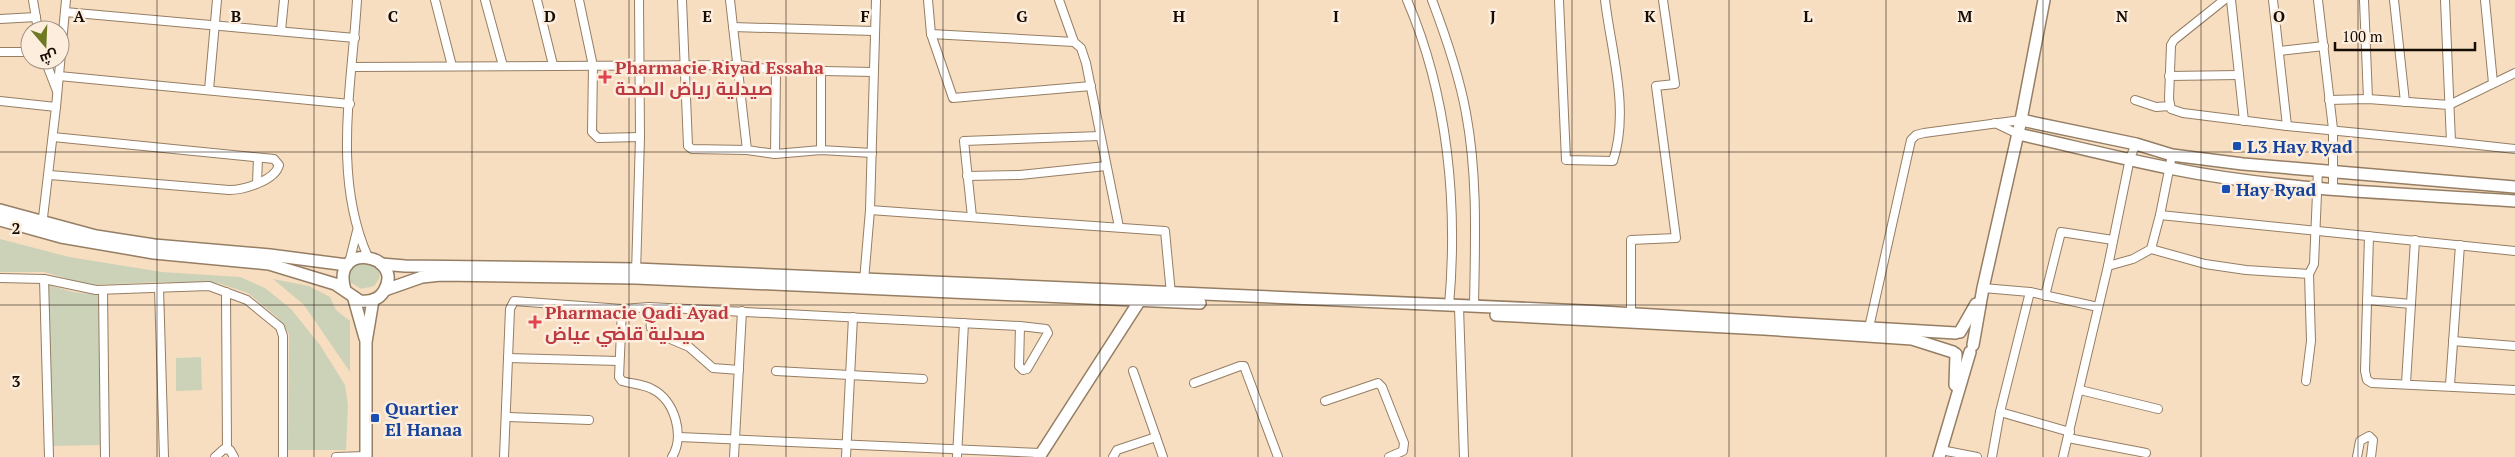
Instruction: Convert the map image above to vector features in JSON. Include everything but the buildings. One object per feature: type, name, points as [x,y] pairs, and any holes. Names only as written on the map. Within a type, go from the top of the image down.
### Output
[{"type":"main road","points":[[1940,454],[1971,348],[2021,120],[2044,0]]},
{"type":"main road","points":[[2021,120],[2136,144],[2172,155],[2333,172],[2515,187]]},
{"type":"main road","points":[[2018,134],[2169,168],[2317,188],[2515,201]]},
{"type":"main road","points":[[0,210],[61,237],[154,253],[270,264],[335,284],[354,299],[366,342]]},
{"type":"main road","points":[[0,220],[154,245],[348,264]]},
{"type":"main road","points":[[345,290],[343,273],[348,264],[361,257],[368,257],[381,264],[405,266],[1456,309],[1869,331],[1958,333],[1968,334],[1971,348]]},
{"type":"main road","points":[[381,264],[387,276],[385,290]]},
{"type":"main road","points":[[354,299],[367,302],[373,300],[385,290],[406,282],[441,275],[636,274]]},
{"type":"main road","points":[[1955,398],[1954,353],[1950,342],[1958,333],[1983,288]]},
{"type":"main road","points":[[1142,297],[1171,294],[1249,301]]},
{"type":"main road","points":[[1040,455],[1142,297]]},
{"type":"main road","points":[[366,457],[366,342],[373,300]]},
{"type":"main road","points":[[1456,309],[1474,307],[1631,318]]},
{"type":"main road","points":[[1869,331],[1912,340],[1963,355],[1971,348]]},
{"type":"street","points":[[33,0],[37,20]]},
{"type":"street","points":[[42,227],[50,175],[66,0]]},
{"type":"street","points":[[209,90],[218,0]]},
{"type":"street","points":[[281,31],[284,0]]},
{"type":"street","points":[[357,0],[346,173],[356,231],[368,257]]},
{"type":"street","points":[[435,0],[452,66]]},
{"type":"street","points":[[485,0],[503,66]]},
{"type":"street","points":[[536,0],[553,65]]},
{"type":"street","points":[[579,0],[593,66],[592,132],[598,138],[640,137]]},
{"type":"street","points":[[636,274],[640,137],[639,0]]},
{"type":"street","points":[[682,0],[689,147],[692,150],[747,150],[775,154],[821,150],[872,153]]},
{"type":"street","points":[[730,0],[747,150]]},
{"type":"street","points":[[864,284],[870,210],[873,31],[876,0]]},
{"type":"street","points":[[928,0],[930,34],[953,98],[1091,86]]},
{"type":"street","points":[[1059,0],[1074,42],[1083,52],[1118,227]]},
{"type":"street","points":[[1407,0],[1420,30],[1439,101],[1447,153],[1464,457]]},
{"type":"street","points":[[1432,0],[1452,56],[1466,114],[1476,206],[1474,307]]},
{"type":"street","points":[[1559,0],[1566,160],[1613,161],[1619,136],[1619,117],[1615,65],[1606,0]]},
{"type":"street","points":[[1631,318],[1631,240],[1676,238],[1656,86],[1675,84],[1663,0]]},
{"type":"street","points":[[2224,0],[2174,40],[2170,52],[2171,109],[2183,113],[2244,121],[2333,129],[2515,150]]},
{"type":"street","points":[[2231,0],[2244,121]]},
{"type":"street","points":[[2273,0],[2287,126]]},
{"type":"street","points":[[2318,0],[2333,129],[2334,190]]},
{"type":"street","points":[[2364,0],[2368,99]]},
{"type":"street","points":[[2394,0],[2405,102]]},
{"type":"street","points":[[2445,0],[2452,142]]},
{"type":"street","points":[[2485,0],[2493,83]]},
{"type":"street","points":[[65,12],[355,38]]},
{"type":"street","points":[[0,19],[36,16]]},
{"type":"street","points":[[733,27],[873,31]]},
{"type":"street","points":[[930,34],[1074,42]]},
{"type":"street","points":[[2280,51],[2324,46]]},
{"type":"street","points":[[0,52],[20,52]]},
{"type":"street","points":[[353,67],[738,65],[776,70],[873,72]]},
{"type":"street","points":[[49,70],[57,93]]},
{"type":"street","points":[[775,154],[776,70]]},
{"type":"street","points":[[821,70],[821,150]]},
{"type":"street","points":[[2329,100],[2368,99],[2449,105],[2515,73]]},
{"type":"street","points":[[2169,76],[2239,75]]},
{"type":"street","points":[[59,76],[350,104]]},
{"type":"street","points":[[2135,100],[2156,107],[2170,106]]},
{"type":"street","points":[[0,101],[56,108]]},
{"type":"street","points":[[1869,331],[1911,140],[1916,135],[1924,132],[2021,120]]},
{"type":"street","points":[[1995,123],[2018,134]]},
{"type":"street","points":[[972,217],[964,141],[1100,136]]},
{"type":"street","points":[[50,175],[229,190],[247,188],[258,183],[276,172],[279,165],[274,159],[53,137]]},
{"type":"street","points":[[2063,457],[2108,266],[2130,158],[2136,144]]},
{"type":"street","points":[[2151,249],[2172,155]]},
{"type":"street","points":[[258,158],[258,183]]},
{"type":"street","points":[[968,176],[1020,175],[1106,166]]},
{"type":"street","points":[[2306,381],[2311,341],[2309,274],[2314,264],[2318,170]]},
{"type":"street","points":[[870,210],[1166,231],[1171,294]]},
{"type":"street","points":[[2160,215],[2515,251]]},
{"type":"street","points":[[348,264],[356,231]]},
{"type":"street","points":[[2046,296],[2062,232],[2113,240]]},
{"type":"street","points":[[2369,236],[2365,372],[2368,380],[2372,383],[2450,385],[2515,390]]},
{"type":"street","points":[[2406,383],[2416,240]]},
{"type":"street","points":[[2450,385],[2460,245]]},
{"type":"street","points":[[2108,266],[2133,259],[2151,249],[2205,264],[2246,270],[2309,274]]},
{"type":"street","points":[[0,278],[44,279],[102,290],[209,286],[247,300],[280,327],[283,336],[283,457]]},
{"type":"street","points":[[44,279],[49,457]]},
{"type":"street","points":[[159,288],[164,457]]},
{"type":"street","points":[[1983,288],[2030,292],[2098,307]]},
{"type":"street","points":[[102,290],[105,457]]},
{"type":"street","points":[[226,292],[227,449],[234,457]]},
{"type":"street","points":[[1992,457],[2000,412],[2030,292]]},
{"type":"street","points":[[2367,300],[2411,304]]},
{"type":"street","points":[[504,457],[510,309],[514,301],[622,309],[649,307],[1020,326],[1048,331],[1027,369],[1023,370],[1019,366],[1020,326]]},
{"type":"street","points":[[649,307],[651,328],[654,332],[689,347],[713,368],[739,370]]},
{"type":"street","points":[[622,309],[618,373],[622,381],[653,389],[661,395],[674,416],[680,437],[672,457]]},
{"type":"street","points":[[734,457],[742,311]]},
{"type":"street","points":[[846,457],[853,317]]},
{"type":"street","points":[[957,453],[964,323]]},
{"type":"street","points":[[2453,341],[2515,346]]},
{"type":"street","points":[[508,358],[619,361]]},
{"type":"street","points":[[1194,383],[1244,366],[1278,457]]},
{"type":"street","points":[[776,371],[923,378]]},
{"type":"street","points":[[1133,371],[1164,457]]},
{"type":"street","points":[[1325,401],[1373,384],[1378,384],[1404,443],[1403,450],[1390,457]]},
{"type":"street","points":[[2080,390],[2158,409]]},
{"type":"street","points":[[2000,412],[2069,435],[2146,453]]},
{"type":"street","points":[[506,417],[589,420]]},
{"type":"street","points":[[2357,457],[2360,441],[2369,436],[2373,440],[2371,457]]},
{"type":"street","points":[[680,437],[735,438],[957,453],[1040,455]]},
{"type":"street","points":[[1113,457],[1117,450],[1156,437]]},
{"type":"street","points":[[215,457],[220,450],[227,449]]},
{"type":"street","points":[[1940,454],[1977,457]]},
{"type":"street","points":[[336,457],[366,457]]},
{"type":"green space","points":[[0,239],[69,257],[162,272],[240,277],[265,288],[291,309],[320,345],[345,385],[348,405],[346,450],[288,450],[289,334],[277,317],[248,293],[218,283],[162,282],[90,285],[44,272],[0,272]]},
{"type":"green space","points":[[368,258],[380,271],[379,279],[374,286],[361,289],[350,282],[349,268]]},
{"type":"green space","points":[[273,279],[309,286],[330,297],[336,310],[350,321],[350,372],[304,305]]},
{"type":"green space","points":[[49,285],[73,292],[99,295],[104,445],[51,446]]},
{"type":"green space","points":[[201,357],[202,390],[176,391],[176,358]]},
{"type":"place","name":"Pharmacie Riyad Essaha صيدلية رياض الصحة","points":[[605,77]]},
{"type":"place","name":"L3 Hay Ryad","points":[[2237,146]]},
{"type":"place","name":"Hay Ryad","points":[[2226,189]]},
{"type":"place","name":"Pharmacie Qadi Ayad صيدلية قاضي عياض","points":[[535,322]]},
{"type":"place","name":"Quartier El Hanaa","points":[[375,418]]}]
